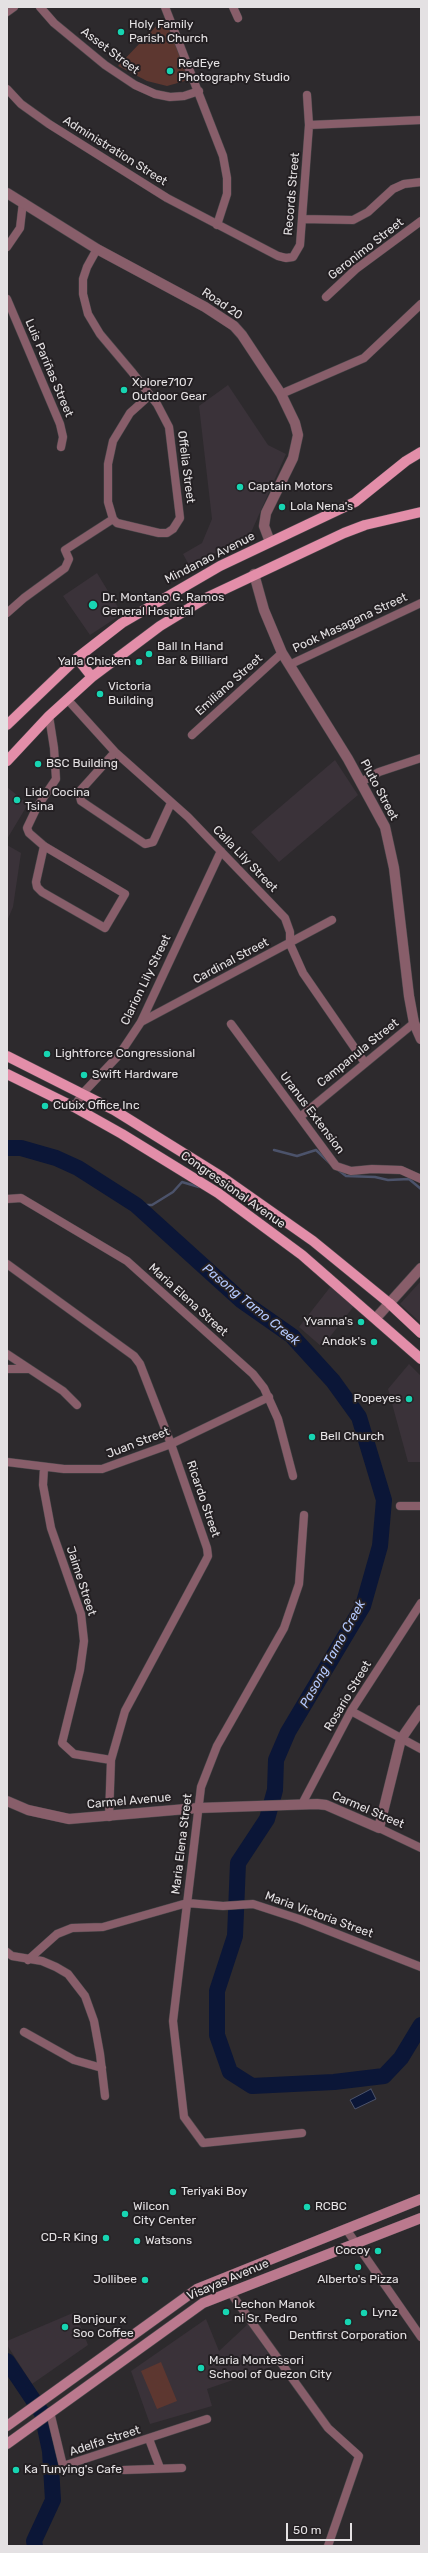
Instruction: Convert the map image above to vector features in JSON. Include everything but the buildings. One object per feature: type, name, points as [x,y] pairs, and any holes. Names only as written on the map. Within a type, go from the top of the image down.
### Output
[{"type":"main road","name":"Mindanao Avenue","points":[[7,725],[77,658],[122,623],[170,594],[270,542],[354,502],[421,452]]},
{"type":"main road","points":[[7,761],[49,716],[92,677],[160,626],[206,598],[254,574],[353,529],[421,512]]},
{"type":"main road","points":[[77,658],[92,677]]},
{"type":"main road","name":"Congressional Avenue","points":[[7,1056],[83,1093],[168,1142],[222,1177],[313,1241],[389,1303],[421,1333]]},
{"type":"main road","name":"Congressional Avenue","points":[[7,1074],[74,1107],[170,1162],[218,1193],[302,1255],[376,1318],[421,1359]]},
{"type":"main road","name":"Visayas Avenue","points":[[7,2426],[52,2392],[197,2289],[421,2199]]},
{"type":"main road","name":"Visayas Avenue","points":[[7,2444],[189,2311],[230,2292],[421,2218]]},
{"type":"street","points":[[7,12],[14,7]]},
{"type":"street","name":"Asset Street","points":[[40,7],[54,23],[105,65],[135,85],[155,94],[170,97],[184,96],[199,91]]},
{"type":"street","points":[[165,7],[217,136],[228,178],[225,207],[217,225]]},
{"type":"street","points":[[234,7],[238,18]]},
{"type":"street","name":"Administration Street","points":[[7,89],[21,104],[80,144],[167,198],[217,225]]},
{"type":"street","name":"Records Street","points":[[217,225],[278,256],[286,258],[293,256],[298,252],[309,125],[307,95]]},
{"type":"street","points":[[309,125],[421,120]]},
{"type":"street","points":[[302,219],[353,220],[368,212],[393,190],[404,184],[421,182]]},
{"type":"street","name":"Road 20","points":[[7,193],[97,249],[205,307],[234,326],[256,353],[281,394],[295,423],[297,447],[266,513],[264,526],[270,542]]},
{"type":"street","points":[[7,247],[20,228],[23,202]]},
{"type":"street","name":"Geronimo Street","points":[[326,297],[356,269],[421,221]]},
{"type":"street","name":"Offelia Street","points":[[97,249],[87,267],[83,279],[83,294],[88,314],[100,334],[150,395],[165,417],[169,427],[180,518],[172,529],[159,533],[121,525],[113,519]]},
{"type":"street","name":"Luis Pariñas Street","points":[[7,299],[60,424],[63,437],[61,447]]},
{"type":"street","points":[[281,394],[364,358],[421,304]]},
{"type":"street","points":[[10,610],[65,568],[69,559],[65,550],[113,519],[108,502],[107,480],[112,441],[130,412],[150,395]]},
{"type":"street","name":"Pluto Street","points":[[254,574],[264,610],[282,653],[361,782],[385,826],[390,844],[414,1024],[421,1039]]},
{"type":"street","name":"Pook Masagana Street","points":[[289,665],[421,603]]},
{"type":"street","name":"Emiliano Street","points":[[192,735],[282,653]]},
{"type":"street","name":"Calla Lily Street","points":[[67,699],[115,752],[171,802],[221,851],[285,918],[290,932],[290,944],[303,973],[365,1063]]},
{"type":"street","points":[[44,846],[36,882],[37,887],[42,892],[105,928],[125,894],[44,846],[29,833],[27,828],[37,807],[56,779],[54,748],[49,716]]},
{"type":"street","points":[[115,752],[79,792],[82,801],[145,844],[153,842],[171,802]]},
{"type":"street","points":[[361,782],[379,772],[421,758]]},
{"type":"street","name":"Clarion Lily Street","points":[[74,1107],[83,1093],[119,1056],[141,1022],[221,851]]},
{"type":"street","name":"Cardinal Street","points":[[141,1022],[290,944],[332,920]]},
{"type":"street","name":"Uranus Extension","points":[[231,1024],[339,1168],[351,1171],[372,1169],[401,1170],[421,1179]]},
{"type":"street","name":"Campanula Street","points":[[300,1117],[414,1024]]},
{"type":"street","name":"Maria Elena Street","points":[[7,1199],[21,1198],[127,1261],[253,1374],[269,1397],[283,1434],[293,1476]]},
{"type":"street","name":"Ricardo Street","points":[[7,1264],[134,1356],[146,1377],[171,1444],[208,1556],[125,1711],[111,1760],[109,1817]]},
{"type":"street","points":[[376,1318],[421,1268]]},
{"type":"street","points":[[7,1354],[63,1391],[77,1405]]},
{"type":"street","points":[[7,1369],[27,1368]]},
{"type":"street","name":"Juan Street","points":[[7,1462],[44,1468],[102,1469],[171,1444],[269,1397]]},
{"type":"street","name":"Jaime Street","points":[[44,1468],[43,1485],[51,1528],[81,1614],[84,1641],[80,1670],[62,1743],[74,1754],[111,1760]]},
{"type":"street","points":[[400,1506],[421,1506]]},
{"type":"street","name":"Maria Elena Street","points":[[302,2133],[203,2143],[189,2126],[184,2117],[173,2021],[201,1788],[217,1746],[284,1628],[299,1584],[304,1515]]},
{"type":"street","name":"Rosario Street","points":[[302,1804],[351,1711],[421,1603]]},
{"type":"street","points":[[379,1828],[401,1738],[421,1710]]},
{"type":"street","points":[[351,1711],[421,1749]]},
{"type":"street","name":"Carmel Avenue","points":[[7,1801],[28,1810],[69,1819],[109,1817],[198,1808],[256,1805]]},
{"type":"street","name":"Carmel Street","points":[[256,1805],[326,1805],[421,1848]]},
{"type":"street","name":"Maria Victoria Street","points":[[28,1960],[57,1934],[72,1928],[103,1927],[187,1903],[223,1906],[253,1904],[299,1919],[421,1967]]},
{"type":"street","points":[[7,1952],[12,1956],[28,1960],[42,1961],[68,1974],[85,1996],[94,2020],[105,2096]]},
{"type":"street","points":[[24,2032],[74,2060],[102,2068]]},
{"type":"street","points":[[346,2229],[421,2337]]},
{"type":"street","points":[[230,2292],[328,2428],[360,2456],[328,2546]]},
{"type":"street","name":"Adelfa Street","points":[[50,2412],[63,2466],[150,2439],[207,2419]]},
{"type":"street","points":[[150,2439],[160,2468]]},
{"type":"street","points":[[124,2470],[182,2468]]},
{"type":"shaded area","points":[[164,18],[192,79],[167,86],[147,81],[118,66]]},
{"type":"shaded area","name":"Captain Motors","points":[[228,385],[268,445],[286,454],[249,537],[189,565],[183,554],[202,543],[212,519],[199,406]]},
{"type":"shaded area","name":"Dr. Montano G. Ramos General Hospital","points":[[97,573],[122,614],[90,635],[63,596]]},
{"type":"shaded area","points":[[335,760],[358,795],[279,862],[251,832]]},
{"type":"shaded area","points":[[7,787],[28,804],[7,839]]},
{"type":"shaded area","points":[[7,845],[21,853],[13,907],[7,921]]},
{"type":"shaded area","points":[[421,1281],[421,1323],[400,1304]]},
{"type":"shaded area","points":[[331,1286],[354,1306],[322,1347],[299,1327]]},
{"type":"shaded area","points":[[409,1364],[421,1376],[421,1462],[408,1462],[388,1389]]},
{"type":"shaded area","points":[[75,2312],[88,2345],[32,2384],[7,2345],[7,2341]]},
{"type":"shaded area","name":"Maria Montessori School of Quezon City","points":[[206,2319],[219,2351],[248,2324],[276,2365],[207,2389],[212,2406],[150,2424],[131,2371]]},
{"type":"shaded area","points":[[161,2362],[177,2401],[157,2409],[141,2371]]},
{"type":"water","points":[[371,2089],[376,2099],[355,2109],[350,2100]]},
{"type":"waterway","name":"Pasong Tamo Creek","points":[[7,1148],[21,1148],[56,1158],[78,1168],[136,1205],[242,1301],[292,1336],[333,1381],[359,1417],[384,1500],[380,1546],[363,1606],[288,1732],[276,1760],[275,1790],[267,1819],[238,1863],[235,1936],[217,1991],[217,2035],[230,2072],[252,2086],[334,2082],[384,2076],[401,2058],[421,2025]]},
{"type":"waterway","points":[[274,1150],[297,1156],[316,1150],[332,1165]]},
{"type":"waterway","points":[[337,1169],[346,1176],[375,1177],[388,1180],[409,1179],[421,1189]]},
{"type":"waterway","points":[[136,1205],[152,1205],[173,1192],[182,1182],[199,1187]]},
{"type":"waterway","points":[[7,2361],[42,2413],[50,2451],[53,2500],[34,2541],[35,2546]]},
{"type":"place","name":"Holy Family Parish Church","points":[[121,32]]},
{"type":"place","name":"RedEye Photography Studio","points":[[170,71]]},
{"type":"place","name":"Xplore7107 Outdoor Gear","points":[[124,390]]},
{"type":"place","name":"Captain Motors","points":[[240,487]]},
{"type":"place","name":"Lola Nena's","points":[[282,507]]},
{"type":"place","name":"Dr. Montano G. Ramos General Hospital","points":[[93,605]]},
{"type":"place","name":"Ball In Hand Bar & Billiard","points":[[149,654]]},
{"type":"place","name":"Yalla Chicken","points":[[139,662]]},
{"type":"place","name":"Victoria Building","points":[[100,694]]},
{"type":"place","name":"BSC Building","points":[[38,764]]},
{"type":"place","name":"Lido Cocina Tsina","points":[[17,800]]},
{"type":"place","name":"Lightforce Congressional","points":[[47,1054]]},
{"type":"place","name":"Swift Hardware","points":[[84,1075]]},
{"type":"place","name":"Cubix Office Inc","points":[[45,1106]]},
{"type":"place","name":"Yvanna's","points":[[361,1322]]},
{"type":"place","name":"Andok's","points":[[374,1342]]},
{"type":"place","name":"Popeyes","points":[[409,1399]]},
{"type":"place","name":"Bell Church","points":[[312,1437]]},
{"type":"place","name":"Teriyaki Boy","points":[[173,2192]]},
{"type":"place","name":"RCBC","points":[[307,2207]]},
{"type":"place","name":"Wilcon City Center","points":[[125,2214]]},
{"type":"place","name":"CD-R King","points":[[106,2238]]},
{"type":"place","name":"Watsons","points":[[137,2241]]},
{"type":"place","name":"Cocoy","points":[[378,2251]]},
{"type":"place","name":"Alberto's Pizza","points":[[358,2267]]},
{"type":"place","name":"Jollibee","points":[[145,2280]]},
{"type":"place","name":"Lechon Manok ni Sr. Pedro","points":[[226,2312]]},
{"type":"place","name":"Lynz","points":[[364,2313]]},
{"type":"place","name":"Dentfirst Corporation","points":[[348,2322]]},
{"type":"place","name":"Bonjour x Soo Coffee","points":[[65,2327]]},
{"type":"place","name":"Maria Montessori School of Quezon City","points":[[201,2368]]},
{"type":"place","name":"Ka Tunying's Cafe","points":[[16,2470]]}]
